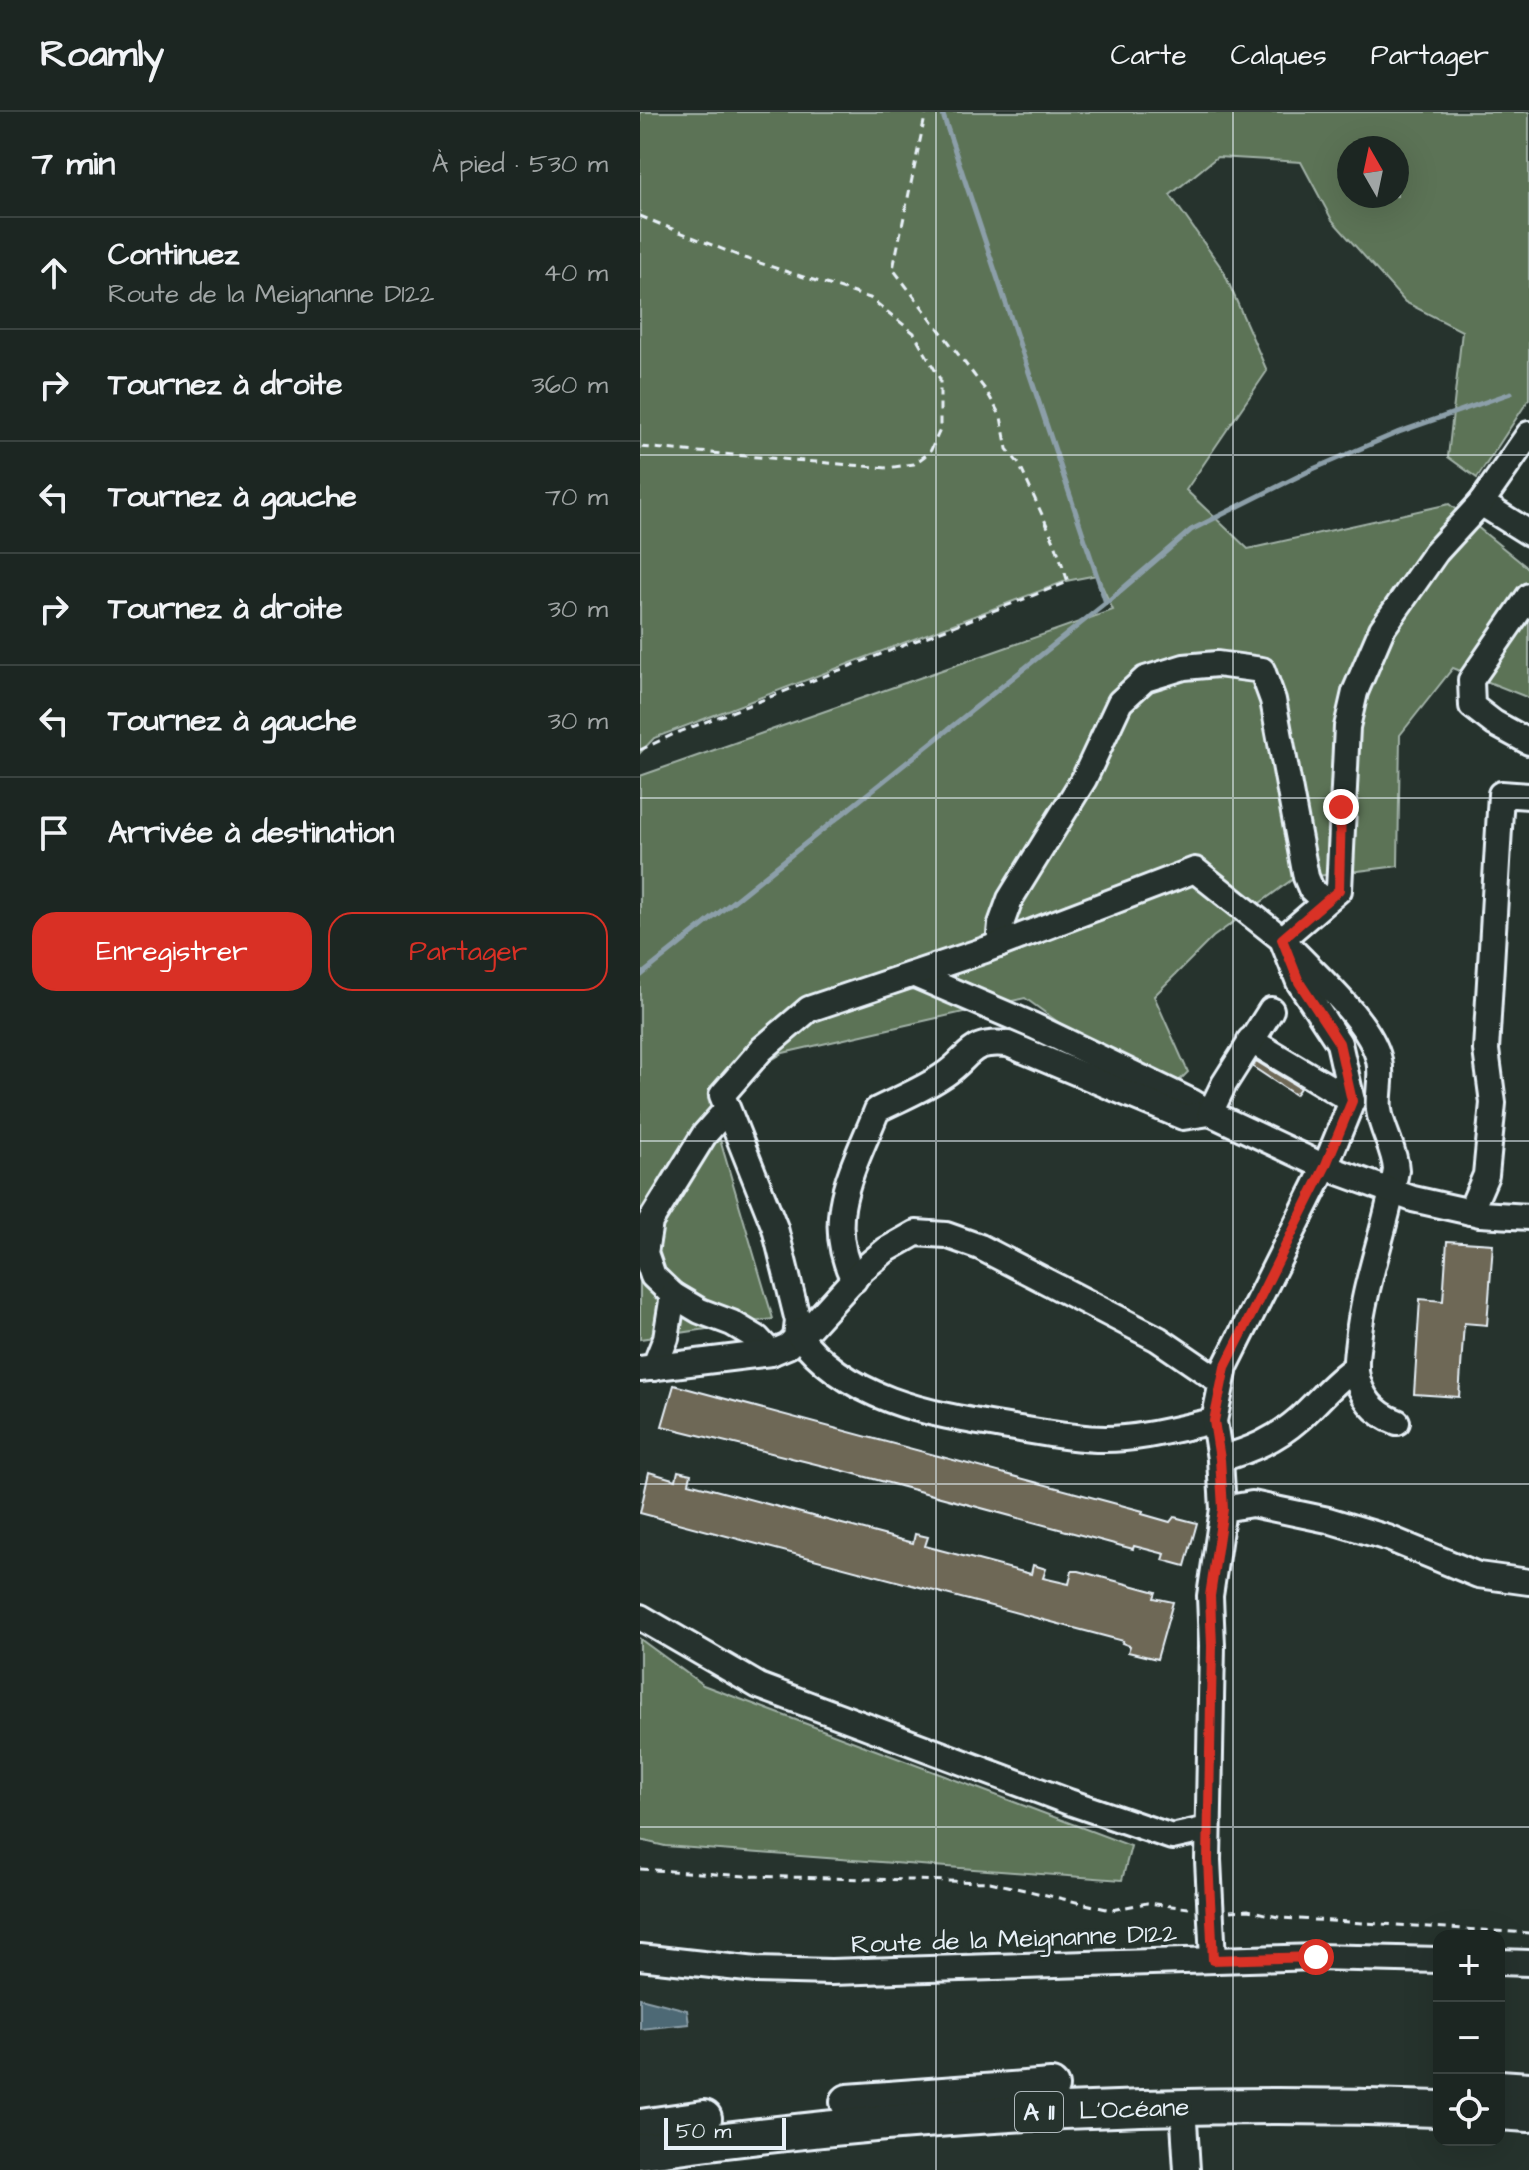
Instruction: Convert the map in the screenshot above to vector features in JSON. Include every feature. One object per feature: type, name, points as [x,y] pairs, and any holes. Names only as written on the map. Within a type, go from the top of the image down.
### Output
[{"type":"highway","name":"L’Océane","points":[[640,2127],[847,2102],[1015,2089],[1195,2082],[1433,2085]]},
{"type":"highway","points":[[1505,2088],[1529,2090]]},
{"type":"highway","name":"L’Océane","points":[[640,2151],[793,2131],[919,2120],[1183,2106],[1433,2109]]},
{"type":"highway","points":[[1505,2112],[1529,2114]]},
{"type":"street","points":[[1282,939],[1339,890],[1347,727],[1355,692],[1382,629],[1436,552],[1481,503],[1529,434]]},
{"type":"street","points":[[1481,503],[1529,533]]},
{"type":"street","points":[[1529,596],[1471,680],[1472,706],[1494,723],[1529,742]]},
{"type":"street","points":[[999,945],[1001,924],[1010,899],[1084,779],[1120,702],[1145,679],[1184,667],[1217,664],[1262,670],[1273,700],[1306,877],[1311,889],[1324,901]]},
{"type":"street","points":[[1470,1212],[1486,1175],[1493,1103],[1486,1050],[1501,794],[1529,796]]},
{"type":"street","points":[[647,1369],[771,1353],[788,1346],[796,1338],[798,1321],[775,1228],[722,1095],[762,1049],[809,1009],[999,945],[1195,870],[1282,939],[1357,1019],[1376,1049],[1381,1079],[1378,1107],[1396,1161],[1394,1183],[1360,1318],[1356,1367],[1361,1389],[1371,1406],[1382,1416],[1397,1422]]},
{"type":"street","points":[[1213,1960],[1208,1860],[1210,1596],[1223,1509],[1214,1421],[1225,1367],[1325,1167],[1352,1101],[1339,1043],[1299,982],[1282,939]]},
{"type":"street","points":[[915,975],[1034,1026],[1325,1167],[1390,1192],[1470,1212],[1529,1217]]},
{"type":"street","points":[[1210,1113],[1250,1040],[1271,1010]]},
{"type":"street","points":[[1250,1040],[1352,1101]]},
{"type":"street","points":[[854,1280],[843,1255],[839,1216],[845,1192],[877,1110],[946,1074],[970,1050],[992,1043],[1008,1044],[1183,1117],[1210,1113]]},
{"type":"street","points":[[727,1109],[704,1135],[650,1222],[645,1253],[653,1276],[673,1295],[700,1311],[732,1323],[757,1338],[771,1353]]},
{"type":"street","points":[[797,1333],[810,1327],[886,1250],[916,1233],[946,1235],[980,1247],[1158,1339],[1221,1382]]},
{"type":"street","points":[[647,1369],[666,1338],[673,1295]]},
{"type":"street","points":[[797,1333],[808,1349],[851,1384],[886,1400],[947,1417],[1068,1437],[1107,1439],[1214,1421]]},
{"type":"street","points":[[1220,1459],[1269,1442],[1356,1367]]},
{"type":"street","points":[[1223,1509],[1252,1504],[1328,1520],[1388,1538],[1478,1575],[1529,1582]]},
{"type":"street","points":[[640,1617],[759,1686],[1069,1802],[1172,1837],[1208,1829]]},
{"type":"street","name":"Route de la Meignanne D122","points":[[640,1957],[756,1970],[831,1972],[1316,1957],[1433,1960]]},
{"type":"street","points":[[1505,1962],[1529,1963]]},
{"type":"street","points":[[1183,2106],[1187,2170]]},
{"type":"path","points":[[640,750],[674,734],[1068,582],[1055,543],[1019,464],[1007,449],[1001,417],[987,392],[893,269],[926,112]]},
{"type":"path","points":[[640,216],[744,258],[870,298],[914,333],[940,379],[941,405],[940,430],[930,452],[914,464],[887,468],[640,447]]},
{"type":"path","points":[[640,1869],[746,1876],[990,1882],[1111,1910],[1147,1903],[1193,1909]]},
{"type":"path","points":[[1223,1912],[1248,1910],[1282,1918],[1529,1933]]},
{"type":"green space","points":[[640,112],[1529,112],[1529,399],[1477,478],[1448,457],[1462,331],[1405,302],[1332,220],[1301,162],[1217,157],[1170,195],[1223,270],[1267,371],[1186,490],[1248,549],[1449,504],[1529,569],[1529,698],[1453,668],[1400,735],[1398,866],[1293,879],[1213,937],[1154,996],[1188,1072],[1162,1098],[1025,998],[783,1053],[708,1099],[773,1319],[640,1339],[640,776],[1113,610],[1097,575],[1066,581],[654,738],[640,753]]},
{"type":"green space","points":[[640,1639],[703,1685],[1131,1846],[1122,1880],[665,1846],[640,1840]]},
{"type":"water","points":[[640,1998],[687,2010],[689,2024],[640,2029]]},
{"type":"building","points":[[1256,1061],[1300,1088],[1295,1095],[1253,1067]]},
{"type":"building","points":[[1447,1241],[1493,1244],[1487,1325],[1464,1323],[1459,1397],[1414,1394],[1420,1299],[1443,1301]]},
{"type":"building","points":[[674,1385],[1143,1511],[1142,1514],[1170,1522],[1174,1517],[1197,1523],[1185,1566],[1163,1560],[1165,1554],[1134,1546],[1133,1549],[844,1471],[662,1426]]},
{"type":"building","points":[[678,1471],[691,1474],[689,1483],[913,1543],[915,1534],[928,1537],[925,1546],[1031,1574],[1033,1565],[1046,1569],[1043,1578],[1069,1584],[1072,1571],[1079,1571],[1156,1592],[1154,1598],[1173,1602],[1157,1659],[1128,1652],[1130,1646],[1123,1641],[640,1513],[649,1472],[676,1480]]},
{"type":"waterway","points":[[640,976],[1106,603],[942,112]]},
{"type":"waterway","points":[[1106,603],[1191,530],[1313,469],[1399,432],[1511,393]]},
{"type":"route","points":[[1316,1957],[1213,1960],[1208,1860],[1210,1596],[1223,1509],[1214,1421],[1225,1367],[1325,1167],[1352,1101],[1339,1043],[1299,982],[1282,939],[1339,890],[1341,807]]}]
